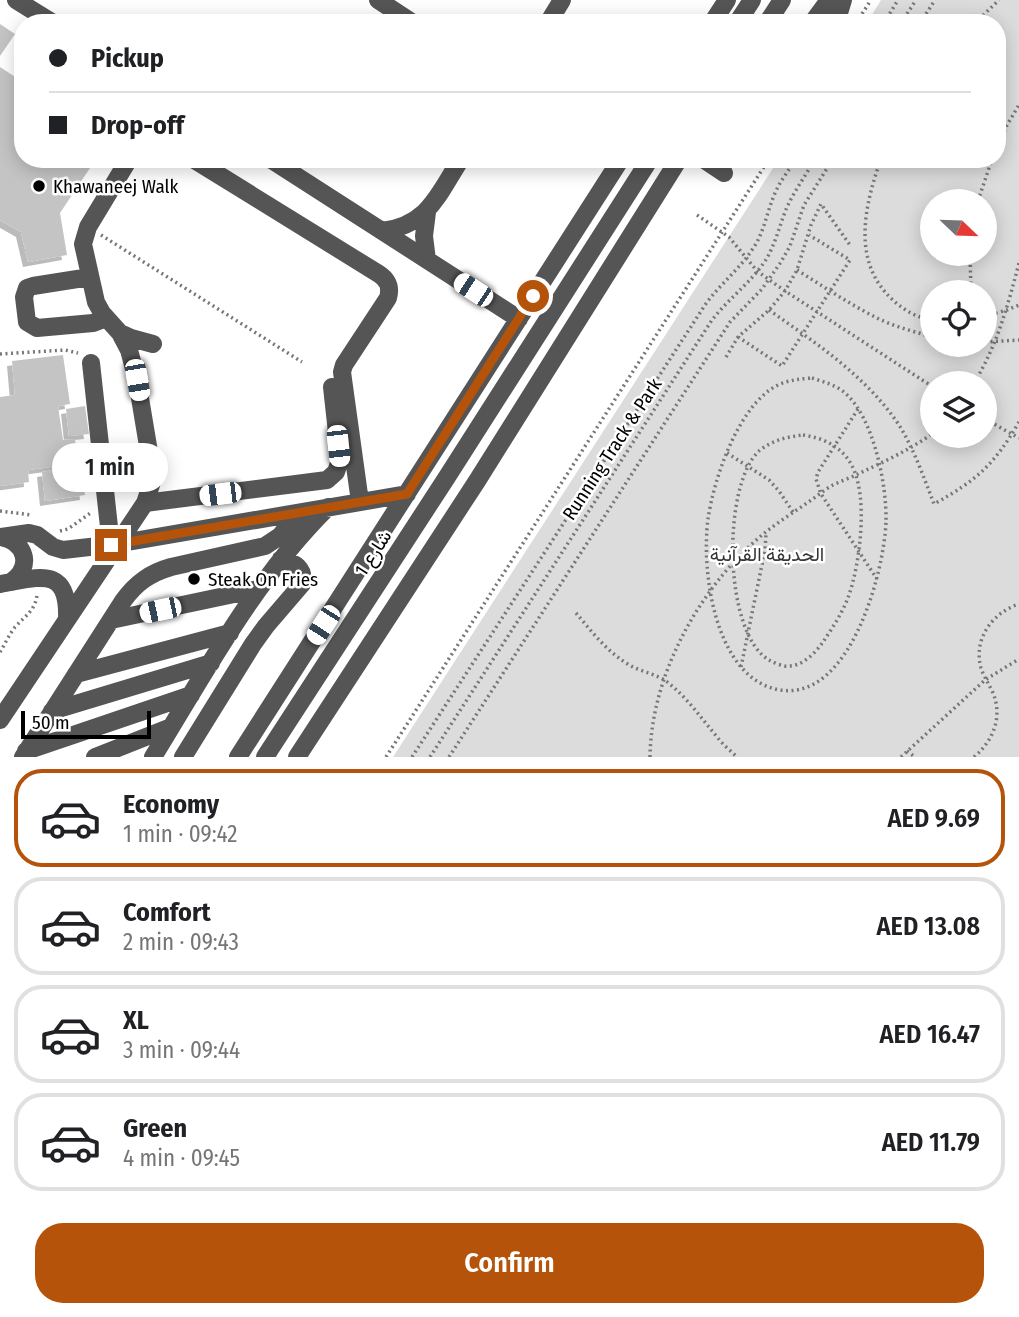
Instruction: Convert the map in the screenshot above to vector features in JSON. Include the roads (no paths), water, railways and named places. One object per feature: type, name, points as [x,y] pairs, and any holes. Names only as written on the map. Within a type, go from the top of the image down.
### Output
[{"type":"street","points":[[16,0],[36,14]]},
{"type":"street","points":[[378,0],[399,14]]},
{"type":"street","points":[[0,720],[113,545],[145,503],[152,482],[137,380],[129,350],[120,333],[96,302],[83,244],[88,227],[124,168]]},
{"type":"street","points":[[208,168],[379,274],[388,284],[388,298],[343,368],[347,460]]},
{"type":"street","points":[[284,168],[519,319]]},
{"type":"street","points":[[383,231],[407,226],[427,212],[455,168]]},
{"type":"street","points":[[238,757],[615,168]]},
{"type":"street","name":"شارع 1","points":[[265,757],[644,168]]},
{"type":"street","points":[[297,757],[477,481],[673,168]]},
{"type":"street","points":[[716,168],[724,173]]},
{"type":"street","points":[[427,212],[424,236],[428,260]]},
{"type":"street","points":[[90,277],[27,288],[23,297],[27,322],[37,328],[93,323],[106,318]]},
{"type":"street","points":[[120,333],[153,344]]},
{"type":"street","points":[[91,363],[113,545]]},
{"type":"street","points":[[332,387],[347,460],[360,502]]},
{"type":"street","points":[[145,503],[321,482],[332,477],[347,460]]},
{"type":"street","points":[[1,537],[33,533],[53,547],[63,550],[113,545],[407,494]]},
{"type":"street","points":[[153,757],[258,589],[293,544],[328,507]]},
{"type":"street","points":[[24,754],[132,589],[143,579],[156,571],[265,546],[280,536],[299,513]]},
{"type":"street","points":[[1,537],[14,541],[23,552],[24,559],[21,573],[6,583]]},
{"type":"street","points":[[183,757],[253,644],[302,584],[302,570],[297,565],[281,559]]},
{"type":"street","points":[[6,583],[44,577],[52,579],[58,584],[65,600],[67,619]]},
{"type":"street","points":[[111,620],[258,589]]},
{"type":"street","points":[[76,674],[230,633]]},
{"type":"street","points":[[52,711],[211,663]]},
{"type":"street","points":[[24,754],[191,695]]},
{"type":"street","points":[[95,757],[171,727]]},
{"type":"place","name":"Khawaneej Walk","points":[[39,186]]},
{"type":"place","name":"Steak On Fries","points":[[194,579]]},
{"type":"park label","name":"الحديقة القرآنية","points":[[767,554]]}]
